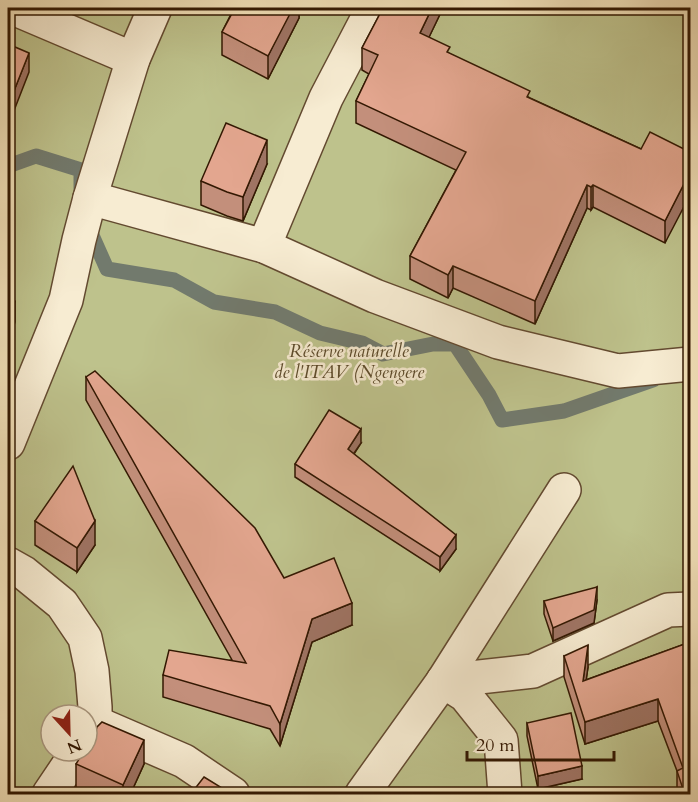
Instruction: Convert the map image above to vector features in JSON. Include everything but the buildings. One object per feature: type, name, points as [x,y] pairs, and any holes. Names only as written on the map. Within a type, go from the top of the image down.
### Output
[{"type":"street","points":[[13,8],[133,59]]},
{"type":"street","points":[[8,443],[66,300],[90,198],[133,59],[154,8]]},
{"type":"street","points":[[264,246],[326,98],[373,8]]},
{"type":"street","points":[[90,198],[264,246],[375,296],[498,342],[618,371],[690,364]]},
{"type":"street","points":[[362,795],[443,681],[564,490]]},
{"type":"street","points":[[8,564],[24,573],[62,604],[85,638],[92,671],[95,703]]},
{"type":"street","points":[[443,681],[534,670],[668,610],[690,609]]},
{"type":"street","points":[[443,681],[465,695],[501,740],[506,795]]},
{"type":"street","points":[[99,732],[184,761],[233,795]]},
{"type":"street","points":[[49,795],[70,763]]},
{"type":"green space","name":"Réserve naturelle de l'ITAV (Ngengere","points":[[8,8],[690,8],[690,794],[8,794]]},
{"type":"waterway","points":[[8,166],[36,156],[81,170],[81,189]]},
{"type":"waterway","points":[[87,224],[107,269],[174,280],[214,302],[275,312],[320,333],[362,343],[383,354],[433,344],[455,344],[489,395],[502,420],[564,411],[653,380]]}]
